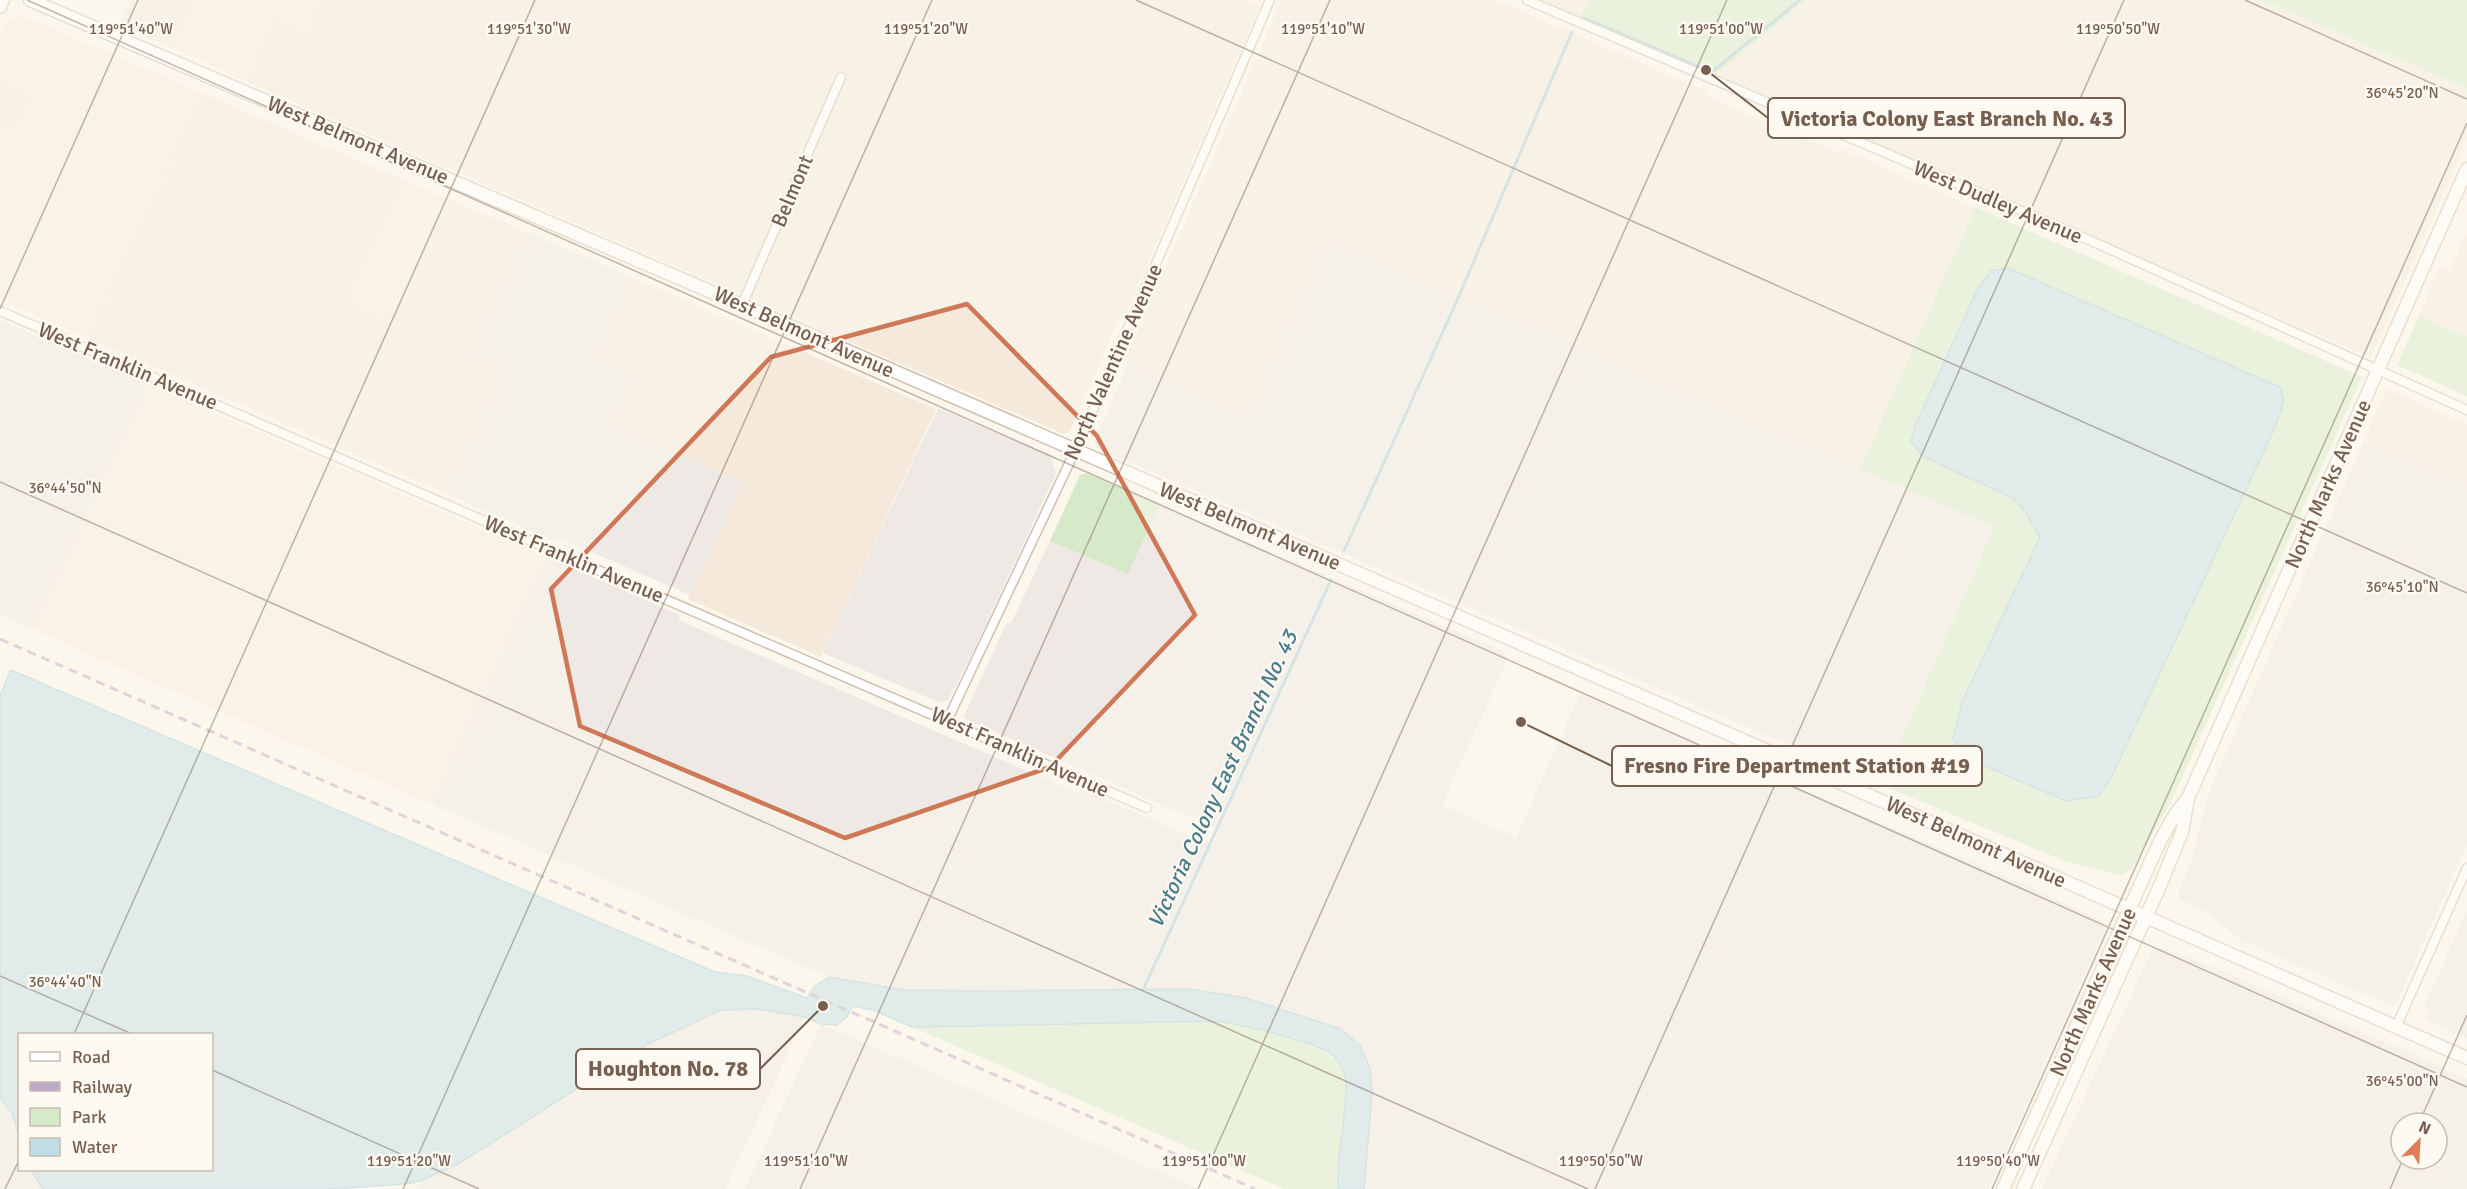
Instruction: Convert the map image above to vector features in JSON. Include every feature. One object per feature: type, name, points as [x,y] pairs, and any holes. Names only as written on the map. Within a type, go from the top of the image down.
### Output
[{"type":"street","points":[[0,7],[3,0]]},
{"type":"street","name":"West Belmont Avenue","points":[[30,0],[742,305],[2467,1058]]},
{"type":"street","name":"North Valentine Avenue","points":[[948,721],[1075,451],[1270,0]]},
{"type":"street","name":"West Dudley Avenue","points":[[1527,0],[2078,235],[2467,410]]},
{"type":"street","name":"Belmont","points":[[742,305],[841,77]]},
{"type":"street","name":"North Marks Avenue","points":[[2023,1189],[2147,917],[2182,832],[2188,798],[2467,169]]},
{"type":"street","name":"West Franklin Avenue","points":[[0,311],[1147,808]]},
{"type":"street","name":"North Marks Avenue","points":[[2003,1189],[2161,839],[2188,798]]},
{"type":"street","points":[[2396,1027],[2467,868]]},
{"type":"highlighted area","points":[[967,304],[1097,436],[1195,615],[1050,767],[845,838],[580,726],[551,589],[771,357]]},
{"type":"shaded area","points":[[131,0],[194,0],[173,48],[119,26]]},
{"type":"shaded area","points":[[194,0],[322,0],[308,34],[274,20],[247,82],[173,48]]},
{"type":"shaded area","points":[[322,0],[1246,0],[1260,6],[1125,315],[1121,314],[1070,431],[1064,434],[247,82],[274,19],[308,34]]},
{"type":"shaded area","points":[[1282,0],[1496,0],[1708,92],[1706,96],[1839,153],[1841,149],[1975,207],[1860,469],[1593,354],[1595,351],[1528,322],[1527,325],[1326,240],[1249,416],[1124,362]]},
{"type":"shaded area","points":[[1541,0],[1589,0],[1581,17]]},
{"type":"shaded area","points":[[1806,0],[2262,0],[2467,89],[2467,140],[2371,358],[1715,75]]},
{"type":"shaded area","points":[[21,15],[202,93],[87,338],[0,300],[0,126],[13,132],[30,97],[0,82],[0,38],[10,19]]},
{"type":"shaded area","points":[[0,82],[30,96],[13,132],[0,126]]},
{"type":"shaded area","points":[[202,93],[403,180],[346,303],[389,321],[447,198],[528,233],[471,356],[505,371],[447,494],[87,338]]},
{"type":"shaded area","points":[[403,180],[447,198],[389,321],[345,302]]},
{"type":"shaded area","points":[[2467,231],[2467,337],[2419,316],[2440,267],[2450,271]]},
{"type":"shaded area","points":[[528,233],[631,277],[593,358],[632,375],[609,425],[742,483],[690,595],[557,537],[554,541],[447,494],[505,371],[471,356]]},
{"type":"shaded area","points":[[1326,239],[1526,325],[1528,322],[1595,351],[1594,354],[1994,526],[1881,784],[1097,448],[1095,442],[1128,364],[1250,416]]},
{"type":"shaded area","points":[[631,277],[936,409],[821,657],[688,599],[742,483],[608,425],[632,375],[593,358]]},
{"type":"shaded area","points":[[0,320],[147,384],[32,629],[0,615]]},
{"type":"shaded area","points":[[147,384],[547,557],[432,804],[32,629]]},
{"type":"shaded area","points":[[2386,389],[2467,425],[2467,486],[2364,441]]},
{"type":"shaded area","points":[[938,408],[1050,455],[1056,473],[974,650],[948,700],[941,703],[823,653]]},
{"type":"shaded area","points":[[2364,441],[2467,486],[2467,844],[2396,1004],[2392,1006],[2241,940],[2205,911],[2181,900],[2178,892],[2189,868],[2209,792]]},
{"type":"shaded area","points":[[1160,505],[1503,651],[1506,662],[1442,805],[1516,838],[1580,694],[2037,890],[2102,921],[2105,930],[1989,1189],[1364,1189],[1341,1029],[987,991],[904,990],[829,977],[432,804],[547,557],[680,615],[678,620],[1078,793],[1080,789],[1213,846],[1220,830],[963,718],[1007,622],[1011,623],[1050,541],[1128,574]]},
{"type":"shaded area","points":[[2467,910],[2467,1039],[2424,1019],[2429,1013],[2425,1005]]},
{"type":"shaded area","points":[[2161,947],[2223,971],[2467,1078],[2467,1189],[2042,1189],[2152,950]]},
{"type":"shaded area","points":[[757,1009],[805,1017],[725,1189],[416,1189],[420,1181],[458,1164],[648,1044],[721,1010]]},
{"type":"shaded area","points":[[821,1024],[1129,1159],[1199,1189],[745,1189]]},
{"type":"shaded area","points":[[0,1097],[11,1113],[18,1134],[18,1171],[32,1171],[43,1189],[0,1189]]},
{"type":"green space","points":[[1589,0],[1806,0],[1715,75],[1581,17]]},
{"type":"green space","points":[[2262,0],[2467,0],[2467,89]]},
{"type":"green space","points":[[1975,207],[2362,377],[2171,802],[2132,869],[2120,875],[2067,862],[1881,785],[1994,527],[1860,469]]},
{"type":"green space","points":[[2419,316],[2467,337],[2467,396],[2397,365]]},
{"type":"green space","points":[[1085,473],[1160,505],[1128,574],[1050,541],[1080,475]]},
{"type":"green space","points":[[1221,1021],[1250,1027],[1307,1044],[1336,1060],[1343,1069],[1346,1079],[1346,1109],[1338,1189],[1284,1189],[912,1027]]},
{"type":"water","points":[[2008,268],[2280,387],[2284,400],[2277,423],[2111,778],[2099,796],[2066,801],[1962,756],[1953,739],[1962,702],[2040,537],[2025,512],[2013,498],[1922,456],[1911,441],[1916,424],[1978,288],[1991,271]]},
{"type":"water","points":[[11,670],[715,972],[747,976],[807,998],[815,986],[829,977],[904,990],[1190,989],[1246,998],[1341,1029],[1360,1046],[1370,1068],[1372,1092],[1364,1189],[1338,1189],[1338,1164],[1346,1101],[1345,1079],[1341,1066],[1332,1055],[1310,1044],[1218,1021],[912,1027],[873,1010],[853,1006],[846,1018],[837,1025],[821,1024],[805,1017],[757,1009],[721,1010],[648,1044],[458,1164],[420,1181],[331,1189],[43,1189],[32,1171],[213,1171],[213,1033],[18,1033],[18,1134],[12,1113],[0,1097],[0,695]]},
{"type":"waterway","name":"Victoria Colony East Branch No. 43","points":[[1578,18],[1586,19],[1713,71],[1800,0]]},
{"type":"waterway","name":"Victoria Colony East Branch No. 43","points":[[1344,551],[1459,296],[1572,32]]},
{"type":"waterway","name":"Victoria Colony East Branch No. 43","points":[[1143,990],[1331,580]]},
{"type":"railway","points":[[0,639],[1255,1189]]},
{"type":"place","name":"Victoria Colony East Branch No. 43","points":[[1706,70]]},
{"type":"place","name":"Fresno Fire Department Station #19","points":[[1521,722]]},
{"type":"place","name":"Houghton No. 78","points":[[823,1006]]}]
